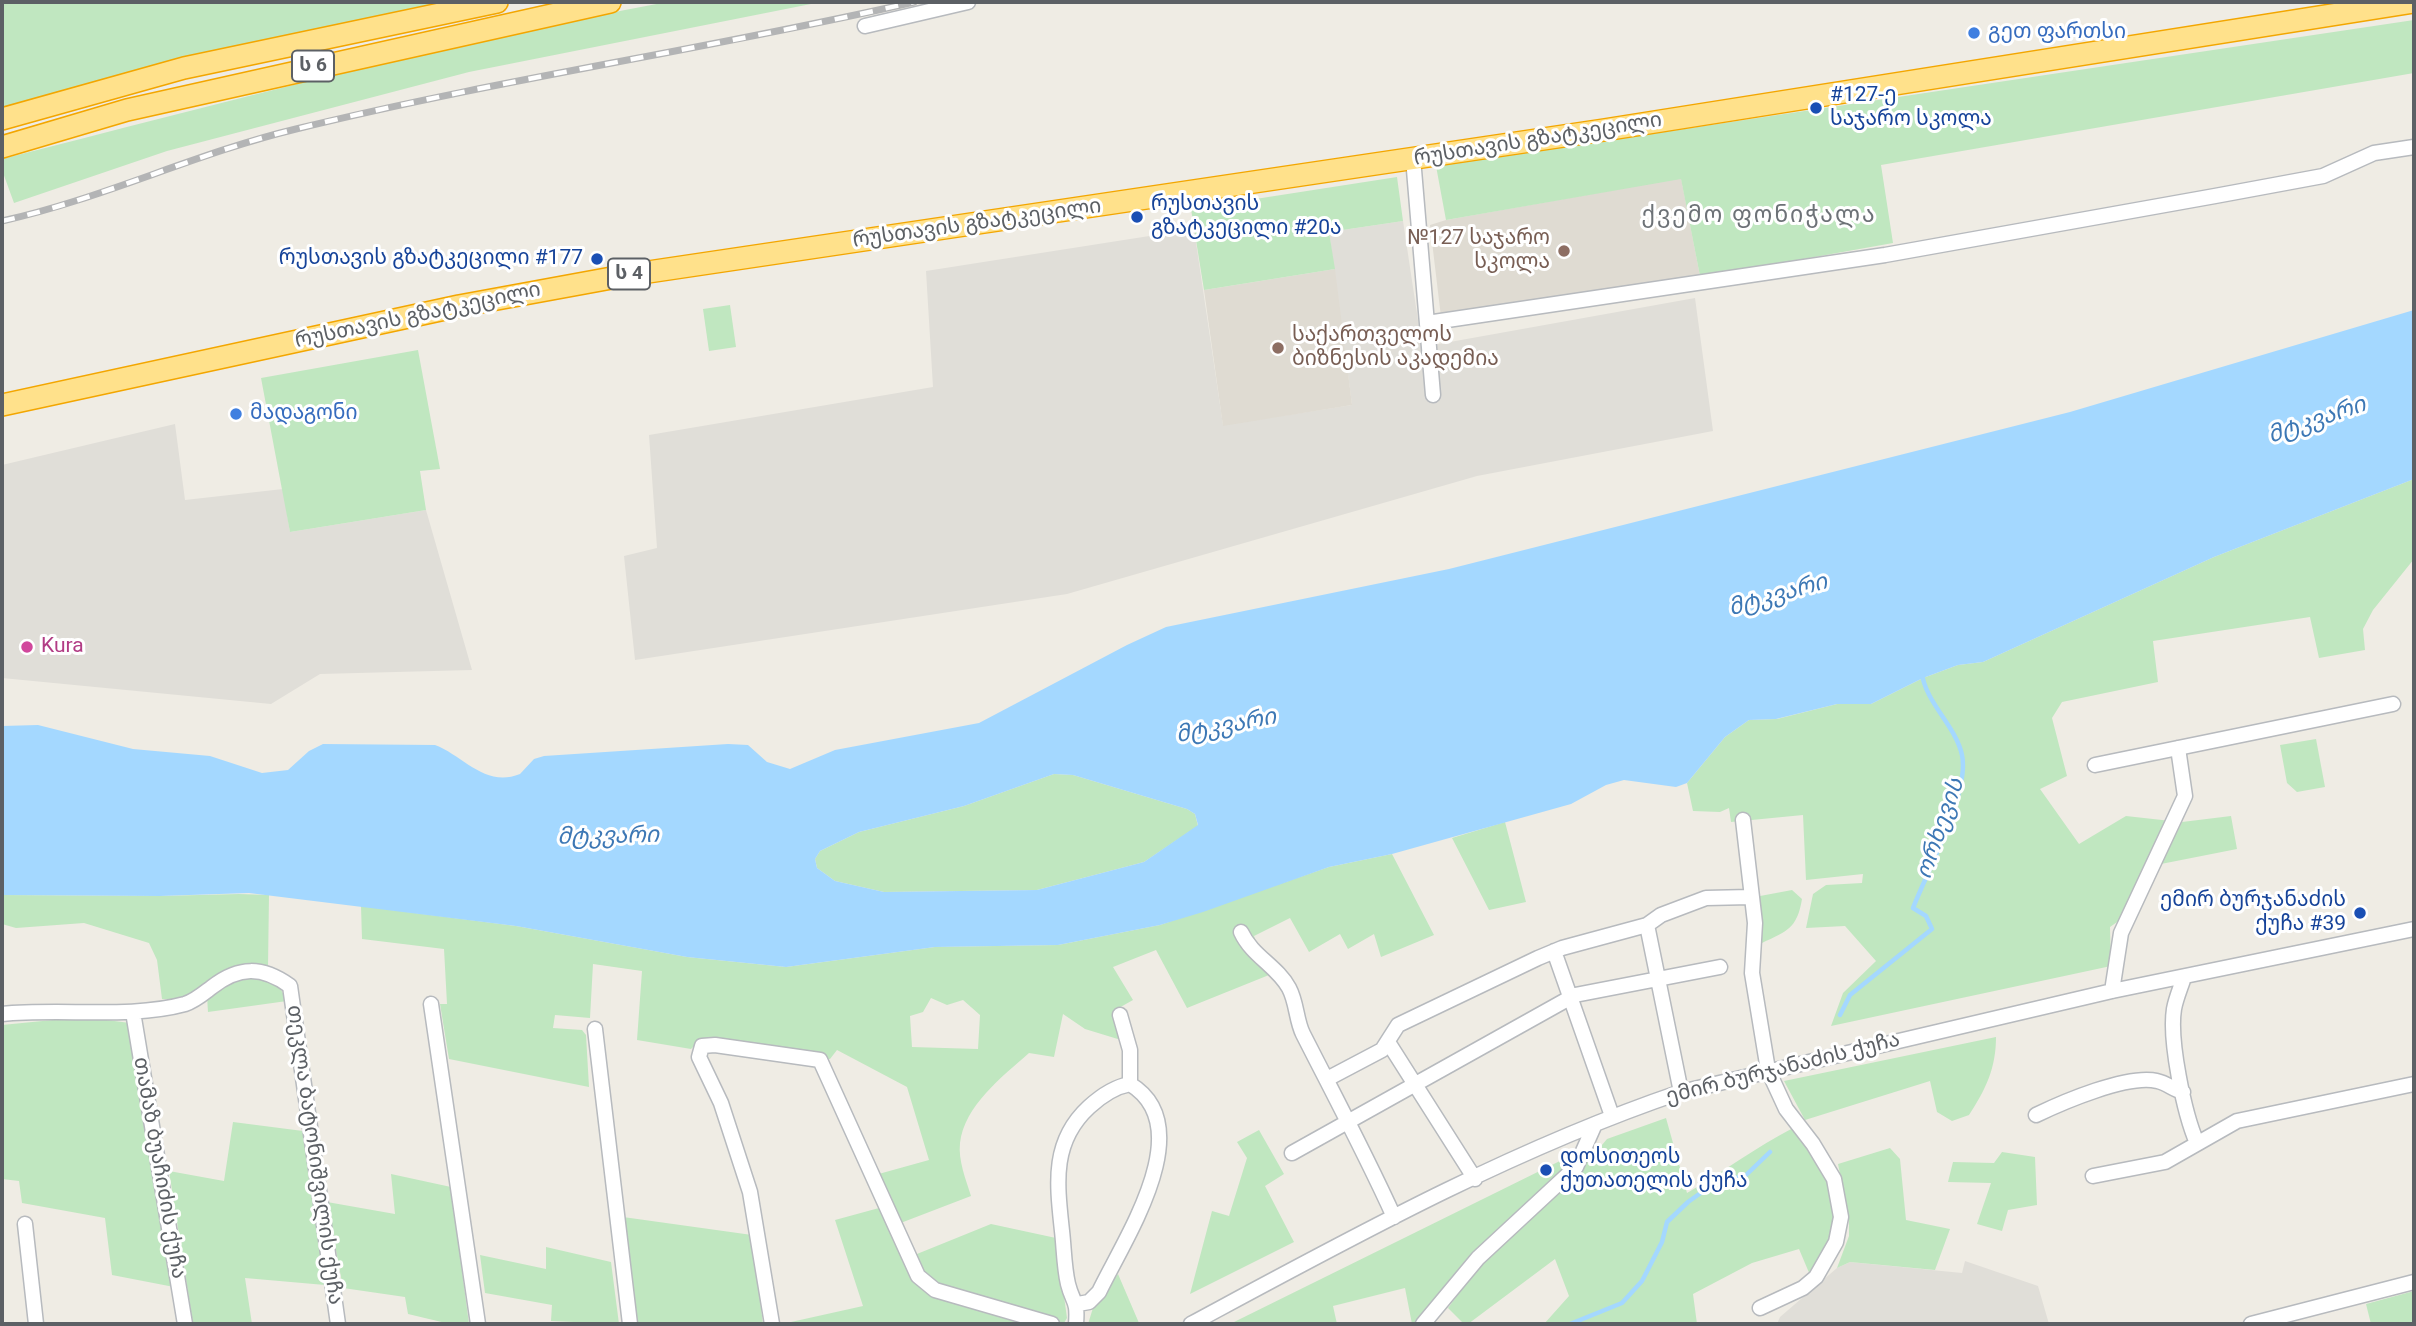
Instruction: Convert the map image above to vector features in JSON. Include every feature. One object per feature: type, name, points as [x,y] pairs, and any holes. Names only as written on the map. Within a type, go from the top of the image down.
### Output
[{"type":"highway","name":"ს 6","points":[[2,119],[184,68],[497,2]]},
{"type":"highway","name":"ს 6","points":[[2,147],[158,103],[610,2]]},
{"type":"highway","name":"რუსთავის გზატკეცილი","points":[[2,405],[459,306],[628,275],[1413,158],[2414,2]]},
{"type":"highway","points":[[184,68],[193,95]]},
{"type":"highway","points":[[151,77],[158,103]]},
{"type":"street","points":[[865,26],[968,2]]},
{"type":"street","points":[[1427,323],[1885,255],[2323,176],[2374,153],[2414,147]]},
{"type":"street","points":[[1413,158],[1433,396]]},
{"type":"street","points":[[2095,765],[2393,704]]},
{"type":"street","points":[[2112,991],[2121,933],[2185,796],[2178,748]]},
{"type":"street","points":[[1743,820],[1756,944],[1752,973],[1768,1070],[1786,1109],[1813,1144],[1834,1179],[1841,1217],[1836,1242],[1816,1276],[1803,1288],[1760,1308]]},
{"type":"street","points":[[1326,1079],[1382,1050],[1398,1025],[1554,951],[1647,925],[1661,915],[1706,898],[1750,897]]},
{"type":"street","points":[[1647,925],[1681,1092]]},
{"type":"street","name":"ემირ ბურჯანაძის ქუჩა","points":[[1191,1324],[1394,1217],[1612,1116],[1681,1092],[2112,991],[2414,929]]},
{"type":"street","points":[[1241,932],[1253,952],[1284,979],[1292,993],[1301,1030],[1349,1121],[1394,1217]]},
{"type":"street","points":[[1554,951],[1612,1116]]},
{"type":"street","points":[[1292,1153],[1570,998],[1592,990],[1720,967]]},
{"type":"street","name":"თეკლა ბატონიშვილის ქუჩა","points":[[133,1012],[187,1004],[240,970],[268,973],[290,986],[338,1324]]},
{"type":"street","points":[[2184,977],[2174,1010],[2174,1040],[2183,1092],[2197,1143]]},
{"type":"street","points":[[431,1004],[478,1324]]},
{"type":"street","points":[[2,1014],[87,1010],[133,1012]]},
{"type":"street","name":"თამაზ ბუაჩიძის ქუჩა","points":[[133,1012],[185,1324]]},
{"type":"street","points":[[1078,1304],[1089,1302],[1099,1292],[1156,1172],[1161,1149],[1158,1124],[1149,1101],[1130,1084],[1130,1050],[1120,1016]]},
{"type":"street","points":[[595,1029],[630,1324]]},
{"type":"street","points":[[1388,1042],[1475,1179]]},
{"type":"street","points":[[772,1324],[750,1192],[721,1103],[698,1050],[702,1046],[715,1045],[820,1060],[918,1276],[935,1290],[1052,1324]]},
{"type":"street","points":[[2036,1115],[2072,1100],[2129,1083],[2158,1081],[2183,1092]]},
{"type":"street","points":[[1076,1324],[1078,1304],[1068,1283],[1057,1184],[1058,1160],[1065,1136],[1076,1119],[1118,1086],[1130,1084]]},
{"type":"street","points":[[2093,1176],[2165,1161],[2237,1121],[2414,1084]]},
{"type":"street","points":[[1423,1324],[1478,1258],[1576,1167],[1595,1124]]},
{"type":"street","points":[[25,1224],[36,1324]]},
{"type":"street","points":[[2251,1324],[2414,1282]]},
{"type":"shaded area","name":"№127 საჯარო სკოლა","points":[[1681,178],[1700,276],[1441,317],[1430,225]]},
{"type":"shaded area","points":[[1403,221],[1422,347],[1695,298],[1713,431],[1477,476],[1067,594],[635,660],[624,556],[657,548],[649,435],[933,387],[926,271],[1194,229],[1223,425],[1352,405],[1329,232]]},
{"type":"shaded area","name":"საქართველოს ბიზნესის აკადემია","points":[[1335,269],[1352,405],[1223,426],[1204,290]]},
{"type":"shaded area","points":[[175,424],[185,500],[283,489],[290,532],[426,510],[472,670],[320,674],[271,704],[2,678],[2,465]]},
{"type":"shaded area","points":[[1965,1261],[2038,1286],[2049,1324],[1777,1324],[1780,1317],[1837,1268],[1850,1262],[1962,1273]]},
{"type":"green space","points":[[2,2],[458,2],[307,31],[2,111]]},
{"type":"green space","points":[[667,2],[821,2],[469,72],[167,151],[14,203],[2,170],[2,159],[250,96],[500,36]]},
{"type":"green space","points":[[2414,20],[2414,73],[1881,165],[1893,243],[1714,275],[1700,276],[1681,179],[1446,220],[1436,166]]},
{"type":"green space","points":[[1397,177],[1403,221],[1329,232],[1335,269],[1204,290],[1191,209]]},
{"type":"green space","points":[[730,305],[736,347],[709,351],[703,309]]},
{"type":"green space","points":[[418,350],[440,469],[420,471],[426,510],[290,532],[261,378]]},
{"type":"green space","points":[[2414,479],[2414,559],[2373,610],[2363,629],[2365,650],[2319,658],[2310,617],[2153,641],[2158,682],[2062,702],[2052,718],[2067,776],[2040,789],[2079,844],[2126,816],[2171,821],[2120,920],[2110,927],[2111,966],[1831,1026],[1843,993],[1876,961],[1845,926],[1806,928],[1813,894],[1826,885],[1862,883],[1863,874],[1806,880],[1803,815],[1731,822],[1729,808],[1720,812],[1693,811],[1687,783],[1725,737],[1749,720],[1777,719],[1837,704],[1871,704],[1923,678],[1958,665],[1983,662],[2214,557]]},
{"type":"green space","points":[[2316,739],[2325,787],[2297,792],[2287,783],[2280,745]]},
{"type":"green space","points":[[1054,774],[1073,775],[1187,809],[1195,814],[1198,826],[1144,862],[1037,890],[884,892],[835,881],[817,868],[815,859],[820,851],[859,832],[964,806]]},
{"type":"green space","points":[[2231,816],[2237,849],[2161,864],[2182,822]]},
{"type":"green space","points":[[1505,822],[1526,902],[1489,910],[1452,838]]},
{"type":"green space","points":[[1392,854],[1434,935],[1381,957],[1374,934],[1348,949],[1340,934],[1309,952],[1290,918],[1254,936],[1269,975],[1187,1008],[1156,950],[1113,967],[1133,1000],[1117,1009],[1114,1022],[1121,1040],[1085,1029],[1063,1014],[1054,1057],[1029,1053],[986,1093],[969,1117],[963,1129],[960,1156],[971,1196],[898,1224],[875,1175],[929,1160],[907,1087],[837,1050],[830,1059],[700,1040],[691,1049],[637,1040],[642,971],[593,964],[590,1018],[555,1015],[553,1028],[582,1030],[586,1035],[589,1087],[449,1059],[440,1004],[447,1004],[444,949],[362,939],[361,906],[516,926],[687,957],[786,967],[935,947],[1058,945],[1160,925],[1329,867]],"holes":[[[931,998],[947,1005],[963,1000],[980,1015],[978,1049],[912,1047],[910,1016],[923,1012]]]},
{"type":"green space","points":[[1792,890],[1802,899],[1794,923],[1784,932],[1762,943],[1757,900],[1760,896]]},
{"type":"green space","points":[[2,895],[269,895],[268,967],[186,999],[162,999],[157,960],[149,943],[84,923],[16,928],[2,924]]},
{"type":"green space","points":[[243,973],[278,984],[287,1001],[208,1012],[207,996]]},
{"type":"green space","points":[[83,1017],[130,1023],[174,1287],[112,1275],[105,1218],[22,1203],[19,1181],[2,1179],[2,1025]]},
{"type":"green space","points":[[1996,1037],[1992,1068],[1980,1096],[1969,1115],[1952,1121],[1937,1112],[1930,1081],[1805,1120],[1784,1081]]},
{"type":"green space","points":[[1666,1118],[1687,1193],[1793,1128],[1821,1167],[1835,1197],[1838,1212],[1832,1243],[1810,1275],[1799,1249],[1752,1263],[1693,1294],[1697,1324],[1544,1324],[1569,1296],[1555,1259],[1468,1324],[1464,1324],[1448,1308],[1483,1260],[1586,1164],[1607,1139]]},
{"type":"green space","points":[[233,1122],[303,1131],[325,1285],[245,1278],[252,1324],[193,1324],[169,1171],[224,1181]]},
{"type":"green space","points":[[1259,1130],[1284,1174],[1265,1186],[1294,1242],[1190,1294],[1212,1211],[1229,1216],[1247,1158],[1237,1142]]},
{"type":"green space","points":[[1890,1148],[1900,1159],[1906,1220],[1950,1229],[1935,1270],[1850,1262],[1837,1268],[1849,1236],[1849,1219],[1838,1164]]},
{"type":"green space","points":[[2002,1152],[2035,1157],[2037,1205],[2008,1210],[2002,1231],[1977,1224],[1991,1183],[1948,1182],[1953,1162],[1994,1163]]},
{"type":"green space","points":[[1570,1156],[1571,1161],[1480,1246],[1438,1301],[1415,1324],[1412,1324],[1405,1288],[1333,1306],[1337,1324],[1230,1324]]},
{"type":"green space","points":[[391,1174],[451,1187],[469,1324],[450,1324],[408,1314],[405,1297],[343,1288],[327,1202],[395,1214]]},
{"type":"green space","points":[[879,1208],[911,1277],[922,1290],[1033,1324],[782,1324],[863,1306],[835,1220]]},
{"type":"green space","points":[[623,1217],[752,1235],[763,1324],[637,1324]]},
{"type":"green space","points":[[991,1224],[1056,1238],[1067,1318],[1064,1323],[931,1285],[912,1256]]},
{"type":"green space","points":[[546,1247],[611,1262],[619,1324],[551,1321],[552,1305],[485,1293],[480,1255],[546,1269]]},
{"type":"green space","points":[[1118,1274],[1139,1323],[1088,1324],[1093,1308]]},
{"type":"green space","points":[[2414,1291],[2414,1324],[2371,1324],[2366,1304]]},
{"type":"water","name":"მტკვარი","points":[[2414,310],[2414,479],[2214,557],[1983,662],[1958,665],[1923,678],[1871,704],[1837,704],[1776,719],[1749,720],[1725,737],[1687,783],[1676,787],[1624,780],[1606,785],[1571,804],[1392,854],[1329,867],[1160,925],[1058,945],[935,947],[786,967],[687,957],[516,926],[249,893],[160,896],[2,895],[2,726],[38,725],[133,749],[210,756],[262,773],[288,770],[309,751],[323,744],[435,745],[475,769],[496,777],[520,774],[534,759],[544,756],[728,744],[748,745],[767,762],[790,769],[835,750],[979,723],[1166,627],[1449,569],[2070,412]],"holes":[[[1054,774],[1073,775],[1187,809],[1195,814],[1198,825],[1144,862],[1037,890],[884,892],[835,881],[817,868],[815,859],[820,851],[859,832],[964,806]]]},
{"type":"waterway","name":"ორხევის","points":[[1840,1015],[1850,995],[1932,929],[1926,916],[1913,908],[1954,810],[1963,771],[1959,744],[1929,694],[1922,673]]},
{"type":"waterway","name":"ორხევის","points":[[1570,1324],[1622,1303],[1642,1281],[1662,1242],[1667,1222],[1688,1202],[1716,1182],[1745,1176],[1770,1152]]},
{"type":"railway","points":[[2,221],[76,201],[222,150],[296,129],[450,95],[914,2]]},
{"type":"place","name":"გეთ ფართსი","points":[[1974,33]]},
{"type":"place","name":"#127-ე საჯარო სკოლა","points":[[1816,108]]},
{"type":"place","name":"რუსთავის გზატკეცილი #20ა","points":[[1137,217]]},
{"type":"place","name":"№127 საჯარო სკოლა","points":[[1564,251]]},
{"type":"place","name":"რუსთავის გზატკეცილი #177","points":[[597,259]]},
{"type":"place","name":"საქართველოს ბიზნესის აკადემია","points":[[1278,348]]},
{"type":"place","name":"მადაგონი","points":[[236,414]]},
{"type":"place","name":"Kura","points":[[27,647]]},
{"type":"place","name":"ემირ ბურჯანაძის ქუჩა #39","points":[[2360,913]]},
{"type":"place","name":"დოსითეოს ქუთათელის ქუჩა","points":[[1546,1170]]},
{"type":"district","name":"ქვემო ფონიჭალა","points":[[1759,216]]}]
